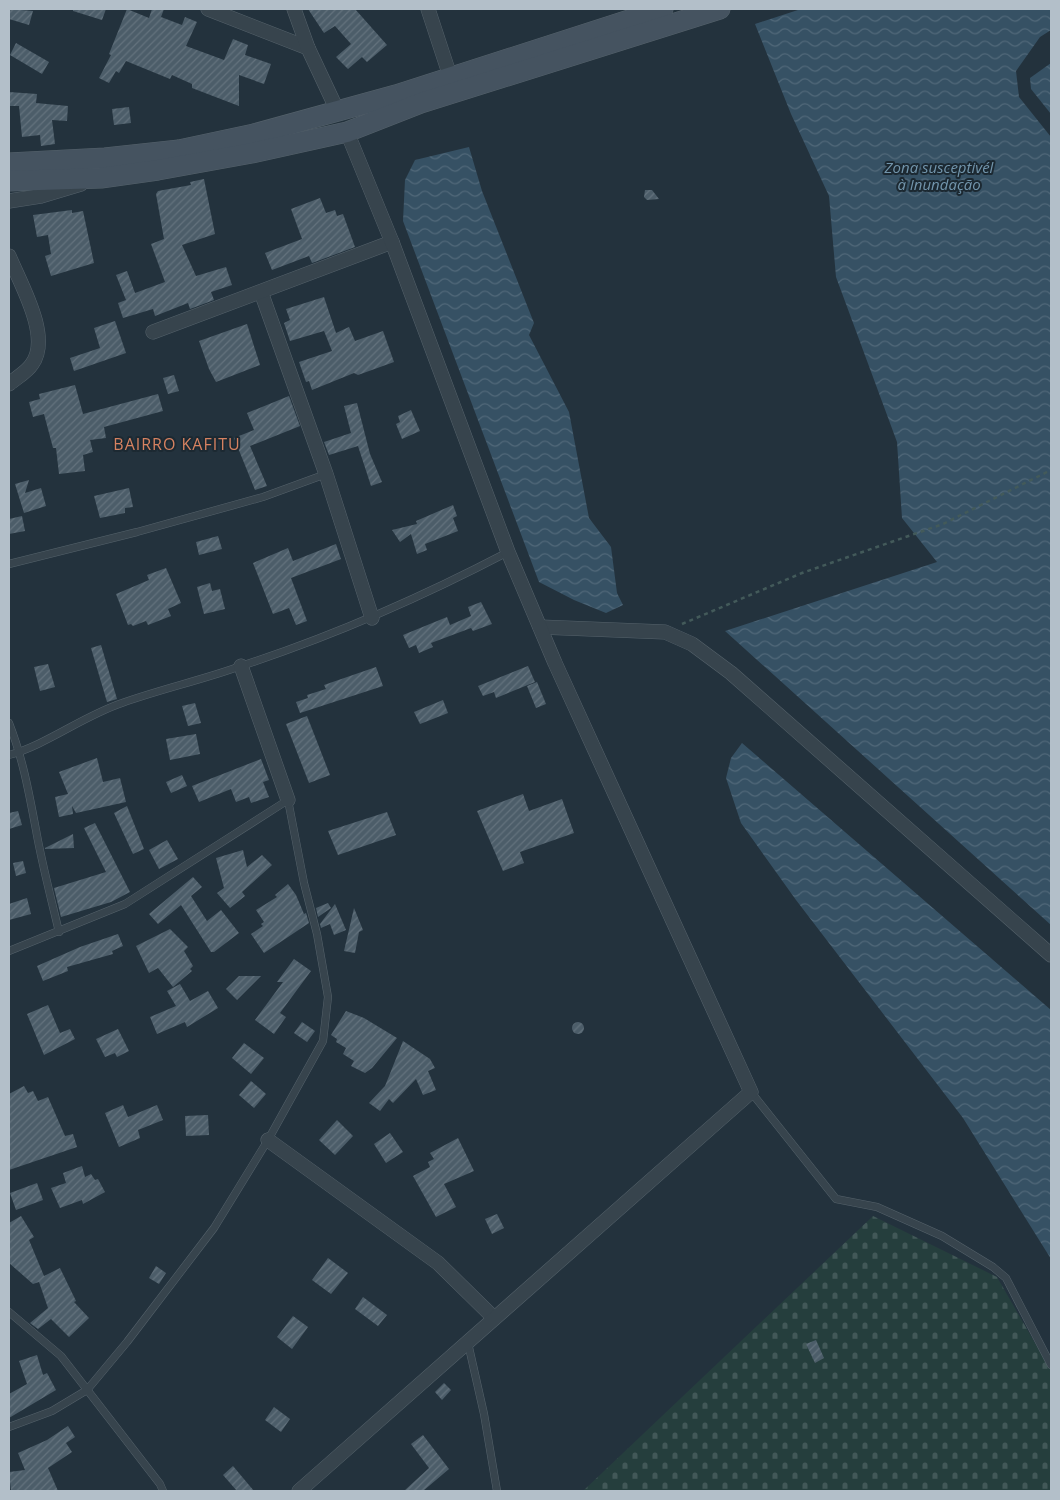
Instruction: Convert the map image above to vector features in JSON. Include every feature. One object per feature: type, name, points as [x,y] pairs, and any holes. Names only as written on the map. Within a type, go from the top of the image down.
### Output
[{"type":"main road","points":[[9,163],[105,158],[179,150],[338,112],[663,9]]},
{"type":"main road","points":[[9,181],[101,178],[252,153],[347,132],[421,103],[720,9]]},
{"type":"main road","points":[[338,112],[347,132]]},
{"type":"street","points":[[208,9],[308,48]]},
{"type":"street","points":[[294,9],[308,48],[338,112]]},
{"type":"street","points":[[428,9],[450,76]]},
{"type":"street","points":[[299,1491],[751,1092],[540,627],[508,552],[392,242],[347,132]]},
{"type":"street","points":[[9,201],[41,196],[101,178]]},
{"type":"street","points":[[153,332],[392,242]]},
{"type":"street","points":[[9,256],[38,329],[38,349],[32,364],[9,384]]},
{"type":"street","points":[[261,292],[326,474],[372,618]]},
{"type":"street","points":[[540,627],[665,632],[692,644],[731,673],[1051,955]]},
{"type":"street","points":[[241,666],[288,800]]},
{"type":"street","points":[[268,1140],[438,1264],[493,1318]]},
{"type":"lane","points":[[9,564],[218,510],[263,497],[326,474]]},
{"type":"lane","points":[[9,755],[20,752],[79,721],[120,703],[241,666],[372,618],[508,552]]},
{"type":"lane","points":[[9,723],[20,752],[59,932]]},
{"type":"lane","points":[[9,951],[125,904],[288,800],[304,883],[317,934],[328,997],[323,1041],[268,1140],[214,1228],[127,1342],[87,1390],[52,1411],[9,1427]]},
{"type":"lane","points":[[751,1092],[836,1199],[877,1208],[942,1236],[993,1267],[1006,1278],[1051,1366]]},
{"type":"lane","points":[[9,1312],[61,1356],[160,1484],[163,1491]]},
{"type":"lane","points":[[468,1343],[484,1414],[497,1491]]},
{"type":"path","points":[[665,632],[802,573],[943,524],[1051,470]]},
{"type":"green space","points":[[873,1216],[997,1277],[1051,1371],[1051,1491],[583,1491]]},
{"type":"water","name":"Zona susceptivél à Inundação","points":[[801,9],[1051,9],[1051,30],[1040,37],[1016,71],[1019,97],[1051,137],[1051,925],[725,631],[937,562],[902,518],[897,442],[836,277],[829,196],[791,114],[755,24]]},
{"type":"water","points":[[1051,63],[1051,114],[1031,89],[1030,78]]},
{"type":"water","points":[[469,147],[482,191],[534,323],[529,335],[569,412],[589,518],[611,547],[617,593],[623,605],[606,613],[574,600],[539,582],[403,221],[405,180],[415,160]]},
{"type":"water","points":[[742,743],[1051,1010],[1051,1259],[963,1118],[796,900],[741,823],[726,778],[731,758]]},
{"type":"building","points":[[9,9],[33,11],[29,25],[9,19]]},
{"type":"building","points":[[73,9],[106,9],[102,20],[73,11]]},
{"type":"building","points":[[127,9],[149,18],[152,9],[164,9],[161,17],[182,25],[185,17],[197,22],[186,46],[224,60],[233,39],[248,45],[245,55],[271,64],[264,84],[239,75],[239,106],[192,88],[192,84],[172,75],[170,79],[126,61],[119,73],[116,71],[109,83],[99,78],[111,55],[109,54]]},
{"type":"building","points":[[308,9],[355,9],[387,45],[367,62],[362,57],[348,69],[336,57],[351,44],[335,26],[324,33]]},
{"type":"building","points":[[16,43],[49,62],[42,74],[10,55]]},
{"type":"building","points":[[9,92],[37,94],[36,103],[68,106],[67,121],[52,120],[55,144],[41,146],[40,135],[22,137],[19,106],[9,106]]},
{"type":"building","points":[[129,107],[131,123],[114,125],[112,109]]},
{"type":"building","points":[[204,179],[215,234],[182,245],[196,276],[226,267],[232,285],[211,292],[214,300],[190,309],[188,303],[155,316],[153,309],[123,318],[118,303],[126,300],[116,275],[127,271],[135,293],[165,282],[151,244],[164,239],[156,194],[158,191],[191,185],[190,182]]},
{"type":"building","points":[[645,190],[652,190],[659,199],[647,200],[644,197]]},
{"type":"building","points":[[320,198],[326,213],[335,210],[337,216],[343,214],[355,247],[312,263],[309,256],[272,270],[265,253],[302,239],[291,209]]},
{"type":"building","points":[[72,210],[72,213],[83,211],[94,263],[51,276],[45,256],[51,254],[48,235],[37,237],[33,215]]},
{"type":"building","points":[[324,297],[336,333],[349,327],[355,341],[383,331],[394,362],[358,375],[354,373],[312,390],[309,381],[306,382],[299,362],[332,351],[324,331],[290,341],[284,323],[290,320],[286,309]]},
{"type":"building","points":[[115,321],[126,353],[74,371],[70,358],[100,348],[94,328]]},
{"type":"building","points":[[247,324],[260,365],[216,382],[199,341]]},
{"type":"building","points":[[174,375],[179,391],[168,394],[163,378]]},
{"type":"building","points":[[75,385],[83,414],[158,394],[163,411],[104,427],[106,438],[90,440],[93,452],[83,455],[85,471],[59,474],[56,448],[53,448],[44,414],[33,417],[29,402],[40,399],[39,394]]},
{"type":"building","points":[[289,396],[300,426],[250,446],[267,486],[255,490],[234,438],[254,430],[247,413]]},
{"type":"building","points":[[357,403],[370,454],[382,482],[371,486],[358,446],[329,455],[324,442],[351,433],[344,406]]},
{"type":"building","points":[[411,410],[420,431],[402,439],[396,424],[400,422],[398,416]]},
{"type":"building","points":[[29,480],[25,493],[41,488],[46,506],[24,513],[15,484]]},
{"type":"building","points":[[129,488],[133,507],[125,508],[125,513],[100,518],[94,496]]},
{"type":"building","points":[[453,505],[457,516],[453,518],[458,531],[425,544],[427,550],[417,554],[411,534],[400,542],[392,530],[417,524],[416,521]]},
{"type":"building","points":[[22,516],[25,531],[9,534],[9,519]]},
{"type":"building","points":[[218,536],[222,549],[199,555],[196,542]]},
{"type":"building","points":[[336,544],[341,559],[291,578],[307,621],[296,625],[289,608],[273,614],[253,563],[288,548],[293,561]]},
{"type":"building","points":[[166,568],[181,603],[168,609],[171,616],[148,625],[146,621],[133,626],[131,624],[128,625],[116,594],[149,580],[147,575]]},
{"type":"building","points":[[210,583],[212,591],[220,589],[225,609],[204,614],[197,587]]},
{"type":"building","points":[[481,602],[492,624],[473,631],[471,628],[431,643],[433,647],[419,653],[416,645],[409,648],[403,635],[447,617],[450,625],[471,616],[468,607]]},
{"type":"building","points":[[101,645],[117,699],[107,702],[91,648]]},
{"type":"building","points":[[48,664],[55,687],[40,691],[34,667]]},
{"type":"building","points":[[528,666],[535,682],[496,698],[494,692],[483,696],[478,686]]},
{"type":"building","points":[[376,667],[383,686],[300,713],[296,702],[308,698],[307,695],[326,689],[324,685]]},
{"type":"building","points":[[537,682],[546,704],[536,708],[527,686]]},
{"type":"building","points":[[443,700],[448,713],[420,724],[414,712]]},
{"type":"building","points":[[195,703],[201,723],[188,726],[182,706]]},
{"type":"building","points":[[307,716],[330,775],[309,783],[286,724]]},
{"type":"building","points":[[196,734],[200,754],[170,760],[166,739]]},
{"type":"building","points":[[97,758],[103,782],[120,778],[126,802],[76,813],[72,806],[73,814],[59,817],[55,797],[68,794],[59,772]]},
{"type":"building","points":[[261,759],[269,780],[263,782],[269,797],[251,803],[249,797],[236,802],[231,789],[199,802],[192,786]]},
{"type":"building","points":[[182,775],[187,786],[171,793],[166,782]]},
{"type":"building","points":[[523,794],[529,811],[562,799],[574,833],[520,852],[524,863],[503,871],[477,811]]},
{"type":"building","points":[[127,806],[144,849],[133,854],[114,813]]},
{"type":"building","points":[[18,811],[22,825],[9,829],[9,813]]},
{"type":"building","points":[[387,812],[396,835],[338,855],[328,831]]},
{"type":"building","points":[[95,823],[130,892],[111,902],[61,917],[54,888],[106,872],[84,828]]},
{"type":"building","points":[[73,834],[74,848],[45,849],[45,848]]},
{"type":"building","points":[[167,840],[178,859],[159,869],[149,850]]},
{"type":"building","points":[[243,850],[247,867],[262,855],[272,865],[242,892],[245,896],[230,908],[217,893],[224,888],[216,858]]},
{"type":"building","points":[[23,861],[26,873],[16,876],[13,863]]},
{"type":"building","points":[[193,877],[202,887],[191,896],[207,921],[221,910],[239,933],[214,952],[211,952],[181,905],[158,924],[149,914]]},
{"type":"building","points":[[288,884],[296,895],[304,914],[306,913],[309,923],[264,953],[251,934],[263,926],[261,924],[264,922],[256,910],[277,897],[275,895]]},
{"type":"building","points":[[27,898],[31,914],[9,920],[9,904]]},
{"type":"building","points":[[328,903],[331,908],[318,917],[316,908]]},
{"type":"building","points":[[335,904],[346,930],[334,935],[330,924],[321,928],[320,924]]},
{"type":"building","points":[[354,908],[363,930],[359,932],[355,953],[344,951]]},
{"type":"building","points":[[170,929],[188,947],[184,951],[193,966],[190,969],[192,971],[173,987],[158,968],[149,973],[136,946]]},
{"type":"building","points":[[118,934],[123,946],[112,951],[113,954],[67,967],[68,971],[43,981],[37,966],[80,947]]},
{"type":"building","points":[[294,959],[311,971],[280,1013],[286,1017],[274,1034],[255,1020],[283,982],[277,982]]},
{"type":"building","points":[[239,976],[261,976],[237,1000],[226,989]]},
{"type":"building","points":[[180,984],[190,1001],[208,991],[218,1008],[187,1027],[185,1022],[157,1034],[150,1017],[176,1006],[167,991]]},
{"type":"building","points":[[48,1005],[60,1033],[70,1029],[75,1039],[44,1055],[27,1014]]},
{"type":"building","points":[[346,1011],[364,1018],[397,1038],[372,1068],[365,1073],[351,1066],[354,1061],[343,1054],[346,1048],[336,1042],[337,1039],[331,1035]]},
{"type":"building","points":[[302,1022],[315,1031],[307,1042],[294,1033]]},
{"type":"building","points":[[576,1022],[580,1022],[584,1028],[580,1034],[576,1034],[572,1030],[572,1026]]},
{"type":"building","points":[[118,1029],[129,1051],[117,1057],[115,1053],[105,1057],[96,1039]]},
{"type":"building","points":[[403,1041],[430,1059],[435,1068],[428,1071],[436,1090],[423,1095],[416,1079],[393,1103],[389,1099],[380,1111],[369,1103],[385,1086]]},
{"type":"building","points":[[244,1043],[264,1058],[251,1074],[232,1058]]},
{"type":"building","points":[[251,1081],[266,1094],[254,1108],[239,1095]]},
{"type":"building","points":[[24,1086],[28,1093],[33,1091],[38,1101],[48,1097],[65,1136],[73,1134],[77,1147],[9,1170],[9,1094]]},
{"type":"building","points":[[123,1105],[128,1117],[157,1105],[163,1120],[138,1130],[140,1138],[119,1147],[105,1113]]},
{"type":"building","points":[[208,1115],[209,1135],[186,1136],[185,1116]]},
{"type":"building","points":[[337,1120],[353,1136],[335,1155],[319,1140]]},
{"type":"building","points":[[390,1133],[403,1152],[386,1163],[374,1144]]},
{"type":"building","points":[[458,1138],[474,1171],[444,1184],[456,1207],[436,1217],[413,1176],[430,1167],[428,1162],[434,1159],[430,1153]]},
{"type":"building","points":[[82,1166],[85,1177],[91,1174],[95,1180],[98,1179],[105,1192],[83,1204],[82,1200],[60,1208],[51,1188],[66,1183],[63,1173]]},
{"type":"building","points":[[37,1183],[43,1200],[16,1210],[10,1193]]},
{"type":"building","points":[[497,1214],[504,1228],[492,1234],[485,1219]]},
{"type":"building","points":[[21,1216],[34,1237],[29,1240],[44,1276],[60,1268],[76,1301],[74,1302],[89,1318],[69,1337],[51,1319],[38,1329],[30,1323],[48,1308],[39,1282],[33,1284],[9,1263],[9,1223]]},
{"type":"building","points":[[328,1258],[348,1273],[331,1294],[312,1280]]},
{"type":"building","points":[[156,1266],[166,1273],[159,1284],[149,1278]]},
{"type":"building","points":[[363,1297],[387,1315],[378,1326],[355,1309]]},
{"type":"building","points":[[293,1316],[308,1327],[292,1349],[277,1337]]},
{"type":"building","points":[[816,1340],[824,1358],[815,1363],[806,1344]]},
{"type":"building","points":[[37,1355],[43,1375],[47,1373],[56,1390],[9,1418],[9,1394],[27,1384],[19,1361]]},
{"type":"building","points":[[444,1383],[451,1390],[442,1400],[435,1392]]},
{"type":"building","points":[[274,1407],[290,1419],[281,1432],[265,1420]]},
{"type":"building","points":[[68,1426],[75,1437],[66,1443],[72,1452],[48,1468],[58,1491],[11,1491],[9,1472],[25,1470],[18,1453],[47,1440]]},
{"type":"building","points":[[423,1435],[449,1469],[423,1491],[404,1491],[429,1468],[411,1444]]},
{"type":"building","points":[[233,1466],[254,1491],[237,1491],[223,1475]]},
{"type":"district","name":"BAIRRO KAFITU","points":[[177,444]]}]
